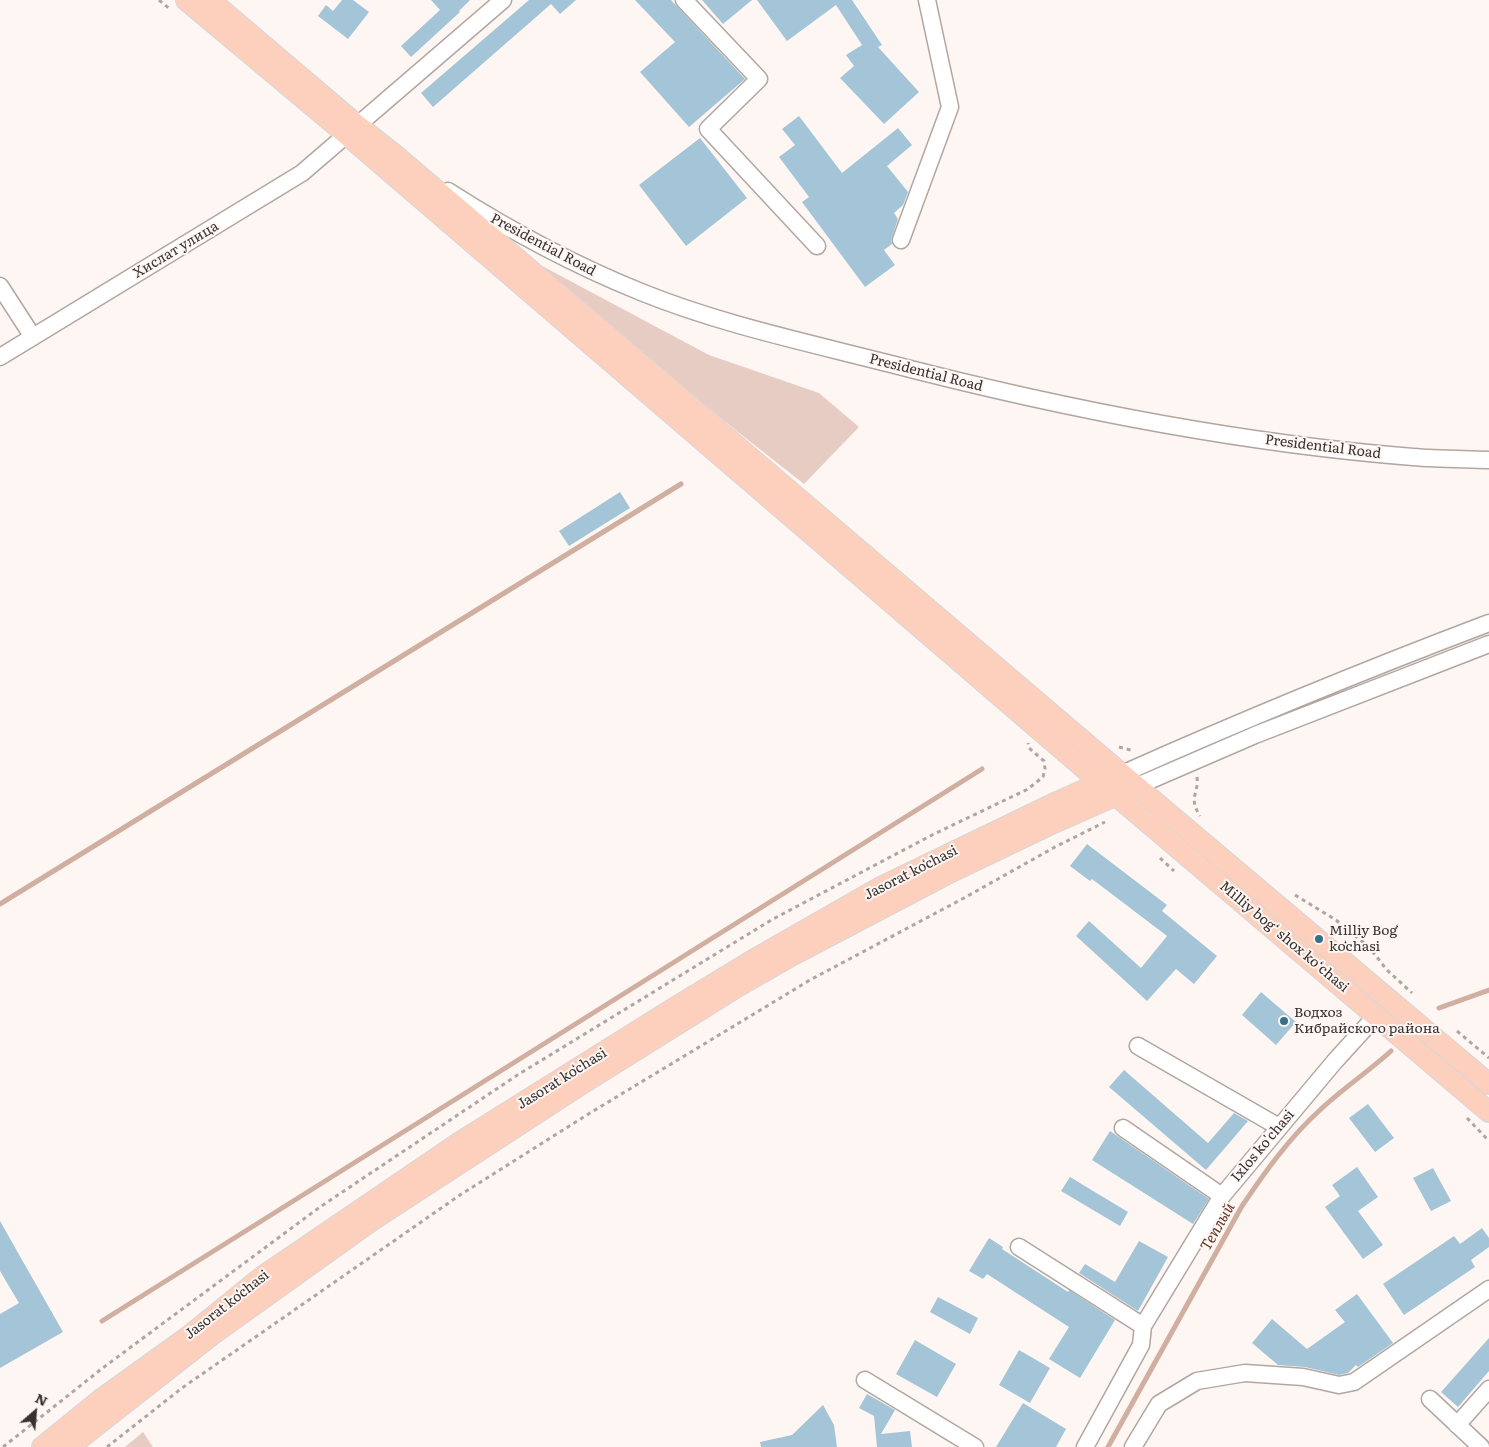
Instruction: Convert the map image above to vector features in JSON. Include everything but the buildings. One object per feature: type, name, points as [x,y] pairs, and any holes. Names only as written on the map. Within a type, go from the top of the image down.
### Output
[{"type":"main road","points":[[210,0],[352,130]]},
{"type":"main road","points":[[180,6],[352,130]]},
{"type":"main road","name":"Milliy bog‘ shox ko‘chasi","points":[[352,130],[400,160],[1489,1084]]},
{"type":"main road","name":"Milliy bog‘ shox ko‘chasi","points":[[352,130],[1101,783],[1489,1112]]},
{"type":"main road","name":"Jasorat koʻchasi","points":[[42,1447],[100,1400],[189,1336],[263,1276],[460,1142],[674,1008],[879,888],[1051,805],[1122,774]]},
{"type":"main road","name":"Jasorat koʻchasi","points":[[69,1447],[213,1334],[371,1221],[580,1085],[737,987],[791,956],[951,872],[1137,786]]},
{"type":"street","name":"Хислат улица","points":[[0,357],[292,180],[333,147],[503,0]]},
{"type":"street","points":[[684,0],[759,79],[708,129],[817,246]]},
{"type":"street","points":[[901,240],[950,107],[927,0]]},
{"type":"street","name":"Presidential Road","points":[[400,160],[478,210],[583,266],[642,293],[729,322],[1034,400],[1125,418],[1280,443],[1416,457],[1489,460]]},
{"type":"street","points":[[0,286],[33,337]]},
{"type":"street","points":[[1122,774],[1387,662],[1489,622]]},
{"type":"street","points":[[1137,786],[1255,735],[1489,644]]},
{"type":"street","name":"Ixlos ko'chasi","points":[[1085,1447],[1141,1346],[1143,1326],[1222,1196],[1334,1061],[1376,1016]]},
{"type":"street","points":[[1138,1046],[1279,1127]]},
{"type":"street","points":[[1123,1128],[1222,1196]]},
{"type":"street","points":[[1019,1247],[1143,1326]]},
{"type":"street","points":[[1133,1447],[1159,1404],[1197,1381],[1246,1373],[1303,1377],[1339,1385],[1354,1382],[1489,1289]]},
{"type":"street","points":[[865,1380],[975,1447]]},
{"type":"street","points":[[1457,1425],[1489,1389]]},
{"type":"street","points":[[1430,1399],[1482,1447],[1489,1440]]},
{"type":"path","points":[[159,0],[180,6]]},
{"type":"path","points":[[3,1447],[104,1366],[320,1207],[519,1074],[772,919],[932,835],[1028,789],[1043,777],[1045,768],[1044,762],[1029,748],[1027,738]]},
{"type":"path","points":[[1119,747],[1133,751],[1139,750]]},
{"type":"path","points":[[1197,773],[1198,782],[1194,806],[1204,820]]},
{"type":"path","points":[[107,1447],[182,1388],[460,1195],[590,1113],[810,980],[1113,817]]},
{"type":"path","points":[[1160,858],[1182,877]]},
{"type":"path","points":[[1293,893],[1336,920],[1368,947],[1387,970],[1414,995]]},
{"type":"path","points":[[1453,1029],[1489,1058]]},
{"type":"path","points":[[1462,1114],[1489,1141]]},
{"type":"shaded area","points":[[529,259],[709,355],[819,393],[859,427],[804,484],[738,432]]},
{"type":"shaded area","points":[[143,1432],[153,1447],[125,1447]]},
{"type":"waterway","points":[[0,904],[681,484]]},
{"type":"waterway","points":[[102,1321],[982,769]]},
{"type":"waterway","name":"Теплый","points":[[1439,1008],[1489,990]]},
{"type":"waterway","name":"Теплый","points":[[1108,1447],[1242,1206],[1278,1156],[1309,1121],[1328,1102],[1391,1051]]},
{"type":"place","name":"Milliy Bogʻ koʻchasi","points":[[1319,939]]},
{"type":"place","name":"Водхоз Кибрайского района","points":[[1284,1021]]}]
